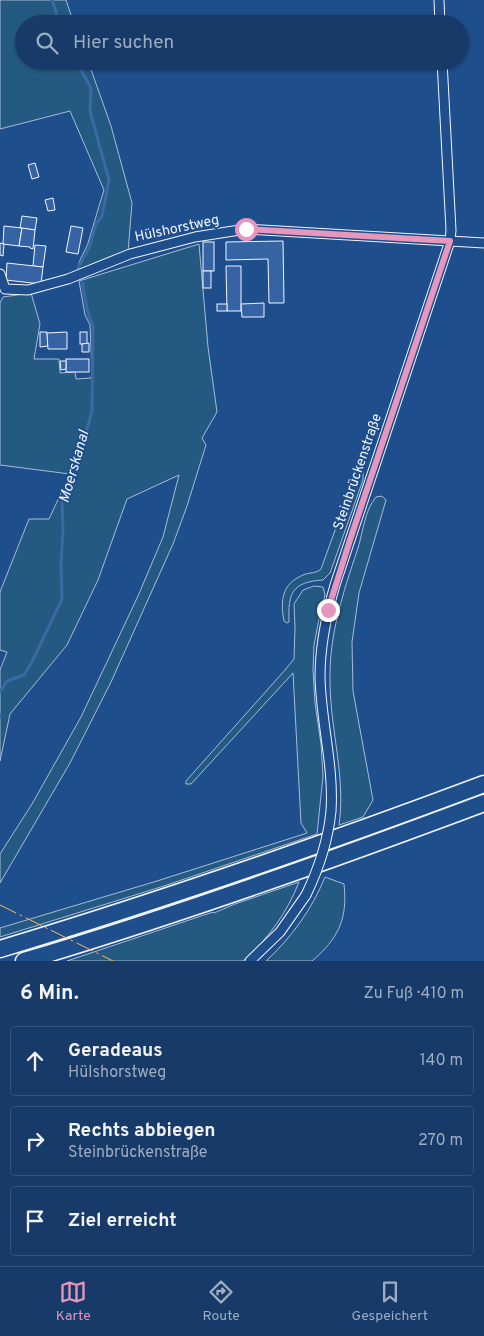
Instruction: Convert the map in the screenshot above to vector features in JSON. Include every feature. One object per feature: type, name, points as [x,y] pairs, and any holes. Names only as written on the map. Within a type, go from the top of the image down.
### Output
[{"type":"highway","points":[[0,949],[202,886],[322,845],[484,784]]},
{"type":"highway","points":[[24,961],[299,870],[484,803]]},
{"type":"street","points":[[439,0],[440,15]]},
{"type":"street","name":"Steinbrückenstraße","points":[[250,961],[280,932],[306,896],[323,854],[331,811],[330,768],[320,678],[320,653],[335,586],[450,241],[442,70]]},
{"type":"street","name":"Hülshorstweg","points":[[0,274],[3,293],[28,290],[68,279],[130,254],[195,237],[246,229],[484,243]]},
{"type":"shaded area","points":[[0,0],[66,0],[71,15],[15,15],[15,70],[91,70],[111,126],[132,203],[128,252],[78,273],[80,260],[88,244],[104,190],[70,111],[0,129]]},
{"type":"shaded area","points":[[199,244],[208,347],[217,412],[202,438],[206,445],[173,544],[111,682],[70,763],[0,883],[0,854],[32,804],[81,717],[138,596],[163,537],[179,475],[127,499],[98,580],[67,645],[10,714],[0,761],[0,670],[7,652],[0,650],[0,592],[29,519],[49,519],[70,474],[0,465],[0,303],[3,297],[31,293],[40,324],[34,359],[59,359],[60,373],[75,372],[76,379],[91,378],[90,325],[85,315],[79,281]]},
{"type":"shaded area","points":[[363,471],[363,480],[330,573],[323,580],[304,583],[294,591],[291,596],[289,622],[287,623],[284,621],[282,606],[287,588],[296,579],[321,569],[355,475]]},
{"type":"shaded area","points":[[382,496],[386,500],[359,593],[352,642],[353,691],[373,800],[363,817],[339,825],[341,789],[332,717],[330,681],[334,631],[366,516],[376,497]]},
{"type":"shaded area","points":[[314,586],[323,587],[325,595],[314,645],[313,670],[323,776],[317,834],[164,886],[0,937],[0,928],[157,881],[307,833],[301,823],[293,673],[191,784],[186,784],[186,781],[294,659],[294,604],[303,590]]},
{"type":"shaded area","points":[[325,877],[344,884],[345,896],[342,918],[335,936],[329,945],[312,961],[266,961],[300,922],[314,900]]},
{"type":"shaded area","points":[[299,882],[289,904],[276,925],[261,944],[243,961],[67,961],[214,913]]},
{"type":"building","points":[[35,163],[39,177],[32,179],[28,165]]},
{"type":"building","points":[[53,198],[55,210],[48,211],[45,200]]},
{"type":"building","points":[[22,216],[37,218],[35,230],[20,228]]},
{"type":"building","points":[[4,226],[22,228],[19,246],[3,244]]},
{"type":"building","points":[[71,226],[83,228],[78,254],[66,252]]},
{"type":"building","points":[[22,228],[35,230],[33,249],[19,246]]},
{"type":"building","points":[[283,241],[284,303],[269,303],[268,259],[226,260],[226,242]]},
{"type":"building","points":[[203,242],[214,242],[214,271],[203,271]]},
{"type":"building","points":[[0,243],[4,244],[3,256],[0,255]]},
{"type":"building","points":[[35,245],[46,246],[43,267],[33,266]]},
{"type":"building","points":[[7,263],[43,267],[41,284],[6,280]]},
{"type":"building","points":[[226,266],[241,266],[241,311],[227,311]]},
{"type":"building","points":[[203,271],[211,271],[211,288],[203,288]]},
{"type":"building","points":[[264,303],[264,317],[242,317],[241,304]]},
{"type":"building","points":[[217,304],[227,304],[227,311],[217,311]]},
{"type":"building","points":[[40,332],[47,332],[48,346],[40,347]]},
{"type":"building","points":[[67,332],[67,349],[48,349],[47,333]]},
{"type":"building","points":[[80,332],[87,332],[87,344],[80,344]]},
{"type":"building","points":[[89,343],[89,352],[82,352],[82,344]]},
{"type":"building","points":[[66,359],[89,359],[89,372],[66,372]]},
{"type":"building","points":[[60,361],[66,361],[66,369],[61,370]]},
{"type":"waterway","name":"Moerskanal","points":[[52,0],[57,15]]},
{"type":"waterway","name":"Moerskanal","points":[[80,271],[79,266],[89,248],[96,224],[102,216],[109,180],[90,111],[91,88],[81,70]]},
{"type":"waterway","name":"Moerskanal","points":[[0,692],[7,681],[24,675],[62,599],[62,502],[76,468],[92,411],[93,325],[87,310],[82,282]]},
{"type":"power","points":[[0,905],[113,961]]},
{"type":"route","points":[[246,229],[450,241],[328,610]]}]
